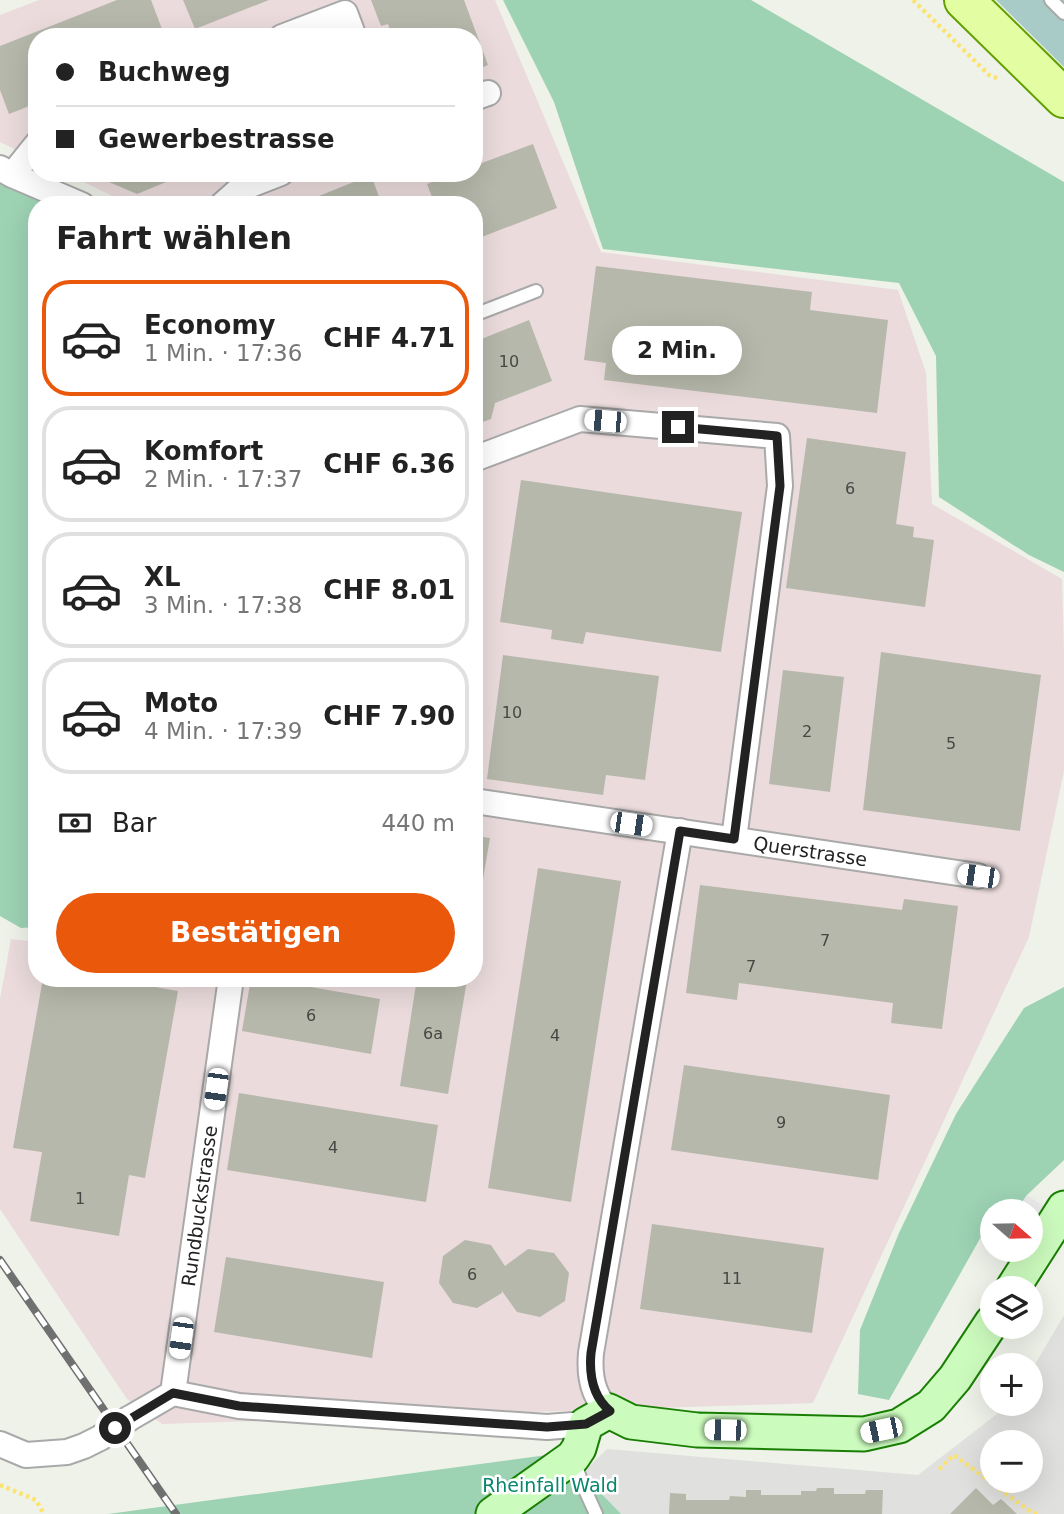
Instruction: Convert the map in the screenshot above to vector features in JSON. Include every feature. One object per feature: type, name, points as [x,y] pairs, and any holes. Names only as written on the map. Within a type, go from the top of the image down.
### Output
[{"type":"main road","points":[[964,0],[1064,99]]},
{"type":"street","points":[[306,28],[345,13],[351,28]]},
{"type":"street","points":[[28,152],[6,172],[28,182]]},
{"type":"street","points":[[29,182],[61,196]]},
{"type":"street","points":[[232,196],[240,189],[258,182]]},
{"type":"street","points":[[483,456],[580,419],[777,436],[780,486],[734,839]]},
{"type":"street","name":"Querstrasse","points":[[483,802],[978,876]]},
{"type":"street","points":[[492,1514],[573,1457],[598,1418],[598,1397],[590,1367],[591,1353],[680,831]]},
{"type":"street","name":"Rundbuckstrasse","points":[[173,1393],[230,987]]},
{"type":"street","points":[[1021,1276],[1064,1208]]},
{"type":"street","points":[[0,1444],[26,1455],[67,1452],[100,1438],[173,1393],[239,1406],[547,1427],[598,1418],[697,1430],[864,1434],[899,1426],[930,1406],[955,1378],[981,1339]]},
{"type":"lane","points":[[1051,0],[1064,13]]},
{"type":"lane","points":[[483,311],[536,291]]},
{"type":"lane","points":[[573,1457],[596,1514]]},
{"type":"path","points":[[939,1469],[954,1455],[1037,1514]]},
{"type":"path","points":[[0,1485],[36,1500],[44,1514]]},
{"type":"shaded area","points":[[39,0],[495,0],[601,252],[898,290],[926,373],[932,504],[1062,579],[1064,771],[1029,937],[813,1403],[162,1424],[127,1399],[0,1209],[0,999],[11,939],[28,941],[28,987],[483,987],[483,196],[112,196],[84,182],[483,182],[483,28],[28,28],[28,156],[0,142],[0,15]]},
{"type":"shaded area","points":[[996,0],[1064,0],[1064,67]]},
{"type":"shaded area","points":[[1043,1206],[1058,1216],[1043,1235]]},
{"type":"shaded area","points":[[1064,1315],[1064,1514],[586,1514],[563,1492],[607,1449],[918,1475],[994,1416],[1043,1416],[1042,1353]]},
{"type":"green space","points":[[503,0],[751,0],[1064,182],[1064,572],[1029,555],[939,497],[936,356],[899,283],[603,249],[554,102]]},
{"type":"green space","points":[[0,182],[29,196],[28,928],[21,928],[0,916]]},
{"type":"green space","points":[[1064,987],[1064,1160],[1024,1199],[980,1199],[980,1239],[889,1400],[858,1394],[860,1330],[899,1233],[956,1114],[1024,1008]]},
{"type":"green space","name":"Rheinfall Wald","points":[[562,1453],[621,1514],[108,1514]]},
{"type":"building","points":[[117,0],[151,0],[162,28],[46,28]]},
{"type":"building","points":[[183,0],[269,0],[198,28],[195,28]]},
{"type":"building","points":[[371,0],[464,0],[474,28],[389,28],[388,24],[381,26]]},
{"type":"building","points":[[28,35],[28,107],[9,114],[0,90],[0,46]]},
{"type":"building","points":[[483,51],[488,65],[483,67]]},
{"type":"building","points":[[533,144],[557,208],[483,237],[483,196],[432,196],[427,184],[483,182],[483,163]]},
{"type":"building","points":[[109,182],[166,182],[137,194]]},
{"type":"building","points":[[354,182],[374,182],[379,196],[319,196]]},
{"type":"building","points":[[596,266],[812,292],[810,310],[888,320],[877,413],[604,380],[606,363],[584,360]]},
{"type":"building","points":[[529,320],[552,381],[495,403],[491,419],[483,422],[483,338]]},
{"type":"building","points":[[807,438],[906,452],[896,524],[914,527],[913,537],[934,540],[925,607],[786,588]]},
{"type":"building","points":[[521,480],[742,512],[721,652],[586,632],[583,644],[551,639],[552,630],[500,622]]},
{"type":"building","points":[[881,652],[1041,675],[1020,831],[863,810]]},
{"type":"building","points":[[503,655],[659,676],[645,780],[606,775],[603,795],[487,779]]},
{"type":"building","points":[[783,670],[844,677],[830,792],[769,784]]},
{"type":"building","points":[[483,837],[490,838],[483,879]]},
{"type":"building","points":[[538,868],[621,881],[571,1202],[488,1188]]},
{"type":"building","points":[[700,885],[902,910],[904,899],[958,906],[942,1029],[891,1023],[893,1003],[739,983],[737,1000],[686,993]]},
{"type":"building","points":[[41,987],[155,987],[178,991],[145,1178],[129,1175],[119,1236],[30,1221],[42,1152],[13,1148]]},
{"type":"building","points":[[249,987],[311,987],[380,999],[371,1054],[242,1031]]},
{"type":"building","points":[[416,987],[466,987],[448,1094],[400,1086]]},
{"type":"building","points":[[684,1065],[890,1095],[878,1180],[671,1150]]},
{"type":"building","points":[[239,1093],[438,1125],[426,1202],[227,1170]]},
{"type":"building","points":[[652,1224],[824,1248],[812,1333],[640,1309]]},
{"type":"building","points":[[465,1240],[491,1245],[505,1266],[528,1249],[554,1253],[569,1273],[565,1301],[540,1317],[517,1312],[502,1291],[477,1308],[453,1303],[439,1283],[443,1256]]},
{"type":"building","points":[[226,1257],[384,1282],[372,1358],[214,1332]]},
{"type":"building","points":[[817,1488],[834,1488],[834,1494],[865,1494],[866,1490],[883,1490],[882,1514],[669,1514],[670,1493],[686,1494],[686,1500],[729,1500],[730,1496],[746,1497],[746,1490],[761,1490],[761,1495],[801,1495],[801,1491],[816,1491]]},
{"type":"building","points":[[976,1488],[993,1505],[1001,1499],[1017,1514],[950,1514]]},
{"type":"railway","points":[[0,1260],[176,1514]]},
{"type":"route","points":[[115,1428],[173,1393],[239,1406],[547,1427],[586,1424],[610,1411],[603,1406],[593,1384],[591,1353],[680,831],[734,839],[780,486],[777,436],[678,427]]}]
